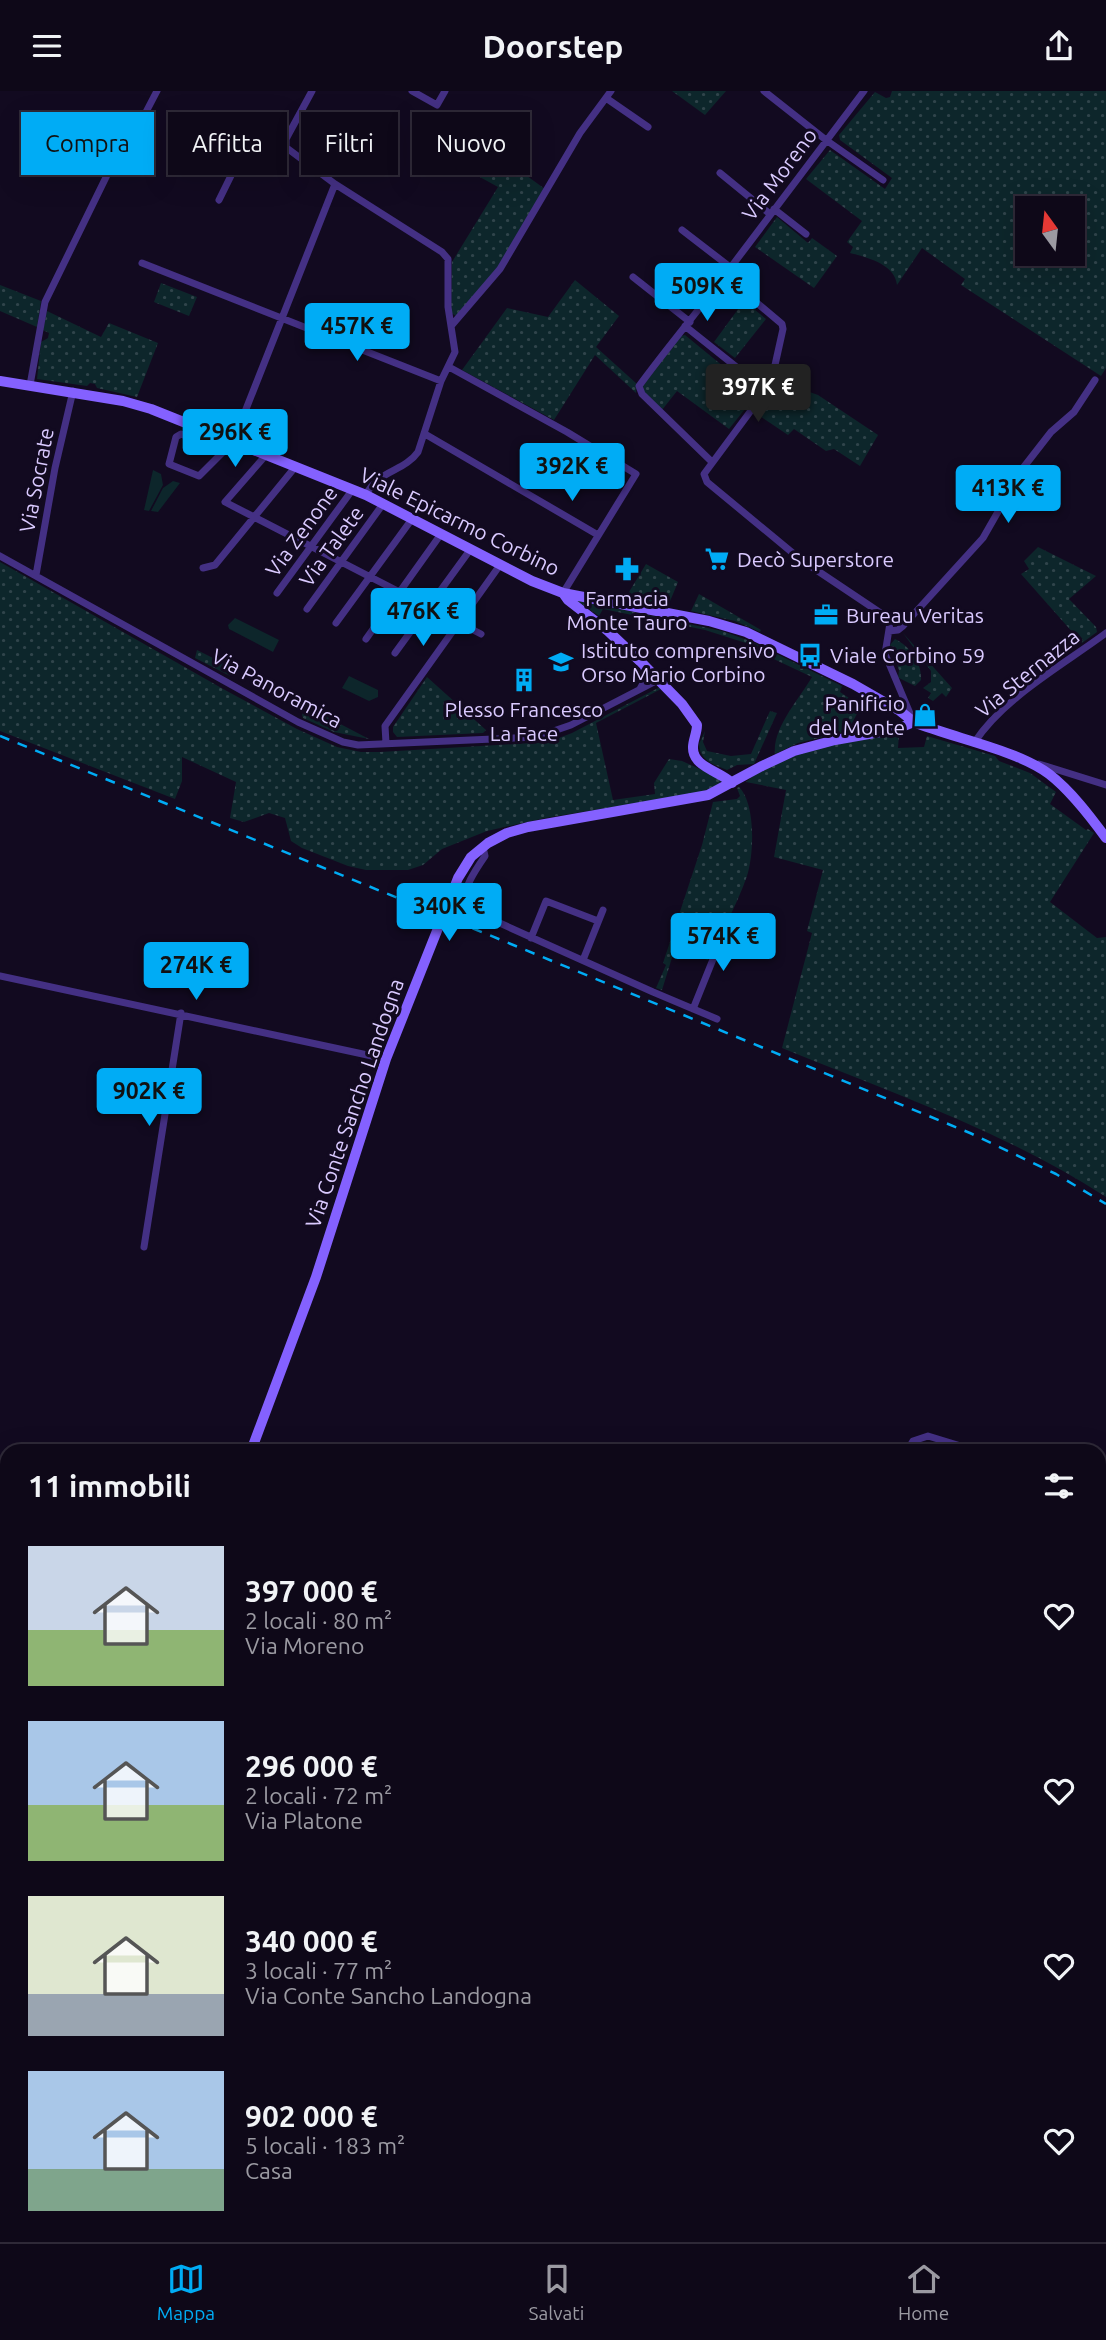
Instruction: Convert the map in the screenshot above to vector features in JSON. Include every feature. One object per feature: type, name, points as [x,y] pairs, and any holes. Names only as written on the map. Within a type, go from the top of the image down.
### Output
[{"type":"main road","name":"Viale Epicarmo Corbino","points":[[0,381],[73,391],[151,409],[353,489],[500,565],[563,593],[709,621],[746,632],[903,707],[914,722],[1025,761],[1048,773],[1062,785],[1106,838]]},
{"type":"main road","points":[[563,593],[568,600],[608,631],[682,704],[697,725],[692,750],[694,757],[699,763],[724,775],[732,783]]},
{"type":"main road","name":"Via Conte Sancho Landogna","points":[[254,1444],[320,1266],[386,1059],[458,878],[471,857],[507,833],[708,795],[794,751],[835,740],[897,729],[914,722]]},
{"type":"street","points":[[30,385],[45,302],[133,122],[146,112],[157,91]]},
{"type":"street","points":[[287,137],[313,91]]},
{"type":"street","points":[[412,91],[437,105],[445,91]]},
{"type":"street","points":[[764,91],[826,140],[883,180]]},
{"type":"street","name":"Via Moreno","points":[[728,277],[730,267],[864,91]]},
{"type":"street","points":[[452,325],[500,269],[580,133],[608,95],[648,127]]},
{"type":"street","points":[[287,147],[335,184],[448,258],[448,307],[454,352],[449,367],[441,381],[425,434],[413,459],[372,482],[366,495]]},
{"type":"street","points":[[720,173],[806,234]]},
{"type":"street","points":[[219,200],[231,175]]},
{"type":"street","points":[[223,451],[181,433],[176,437],[169,464],[200,475],[233,442],[335,184]]},
{"type":"street","points":[[682,230],[730,267]]},
{"type":"street","points":[[142,263],[441,381]]},
{"type":"street","points":[[633,277],[764,389]]},
{"type":"street","points":[[712,462],[639,386],[668,345],[688,324],[722,279],[728,277],[782,324],[783,329],[773,374],[761,397],[704,474],[707,482],[800,559],[888,618],[890,623],[885,654],[903,707]]},
{"type":"street","points":[[449,367],[567,432],[636,474],[563,593]]},
{"type":"street","points":[[889,631],[903,626],[983,538],[1023,468],[1051,432],[1074,412],[1095,380]]},
{"type":"street","name":"Via Socrate","points":[[36,576],[55,468],[73,391]]},
{"type":"street","points":[[425,434],[598,535]]},
{"type":"street","points":[[266,455],[226,502],[481,633]]},
{"type":"street","points":[[203,568],[215,565],[296,466]]},
{"type":"street","name":"Via Zenone","points":[[277,593],[353,489]]},
{"type":"street","name":"Via Talete","points":[[307,609],[383,504]]},
{"type":"street","points":[[337,623],[412,519]]},
{"type":"street","points":[[366,639],[441,534]]},
{"type":"street","points":[[395,653],[470,550]]},
{"type":"street","name":"Via Panoramica","points":[[0,556],[298,722],[343,742],[358,745],[536,737],[563,728],[658,680]]},
{"type":"street","points":[[386,744],[385,726],[500,565]]},
{"type":"street","name":"Via Sternazza","points":[[974,743],[983,729],[1000,712],[1106,633]]},
{"type":"street","points":[[639,691],[646,678],[643,664]]},
{"type":"street","points":[[1025,761],[1106,785]]},
{"type":"street","points":[[1062,785],[1066,772]]},
{"type":"street","points":[[483,847],[485,856],[474,873],[463,901],[464,907],[717,1019]]},
{"type":"street","points":[[531,938],[546,901],[598,921]]},
{"type":"street","points":[[583,960],[603,910]]},
{"type":"street","points":[[693,1009],[726,927]]},
{"type":"street","points":[[0,976],[386,1059]]},
{"type":"street","points":[[144,1247],[181,1013]]},
{"type":"street","points":[[911,1444],[928,1436],[954,1444]]},
{"type":"green space","points":[[672,91],[726,91],[705,115]]},
{"type":"green space","points":[[892,91],[1106,91],[1106,368],[1101,376],[961,285],[965,279],[922,248],[897,285],[891,272],[885,267],[871,259],[850,253],[853,247],[847,242],[862,221],[806,179],[830,150],[885,189],[892,178],[840,140],[839,135],[875,92],[886,98],[890,97]]},
{"type":"green space","points":[[476,175],[526,175],[545,189],[499,267],[456,316],[451,313],[452,262],[498,187]]},
{"type":"green space","points":[[777,217],[808,243],[812,238],[837,256],[814,288],[755,247]]},
{"type":"green space","points":[[575,280],[619,316],[596,347],[637,384],[636,393],[595,355],[554,420],[462,370],[507,308],[548,317]]},
{"type":"green space","points":[[161,283],[197,297],[189,316],[154,302]]},
{"type":"green space","points":[[0,285],[41,301],[37,327],[0,311]]},
{"type":"green space","points":[[744,301],[766,319],[735,358],[714,342]]},
{"type":"green space","points":[[47,311],[101,337],[109,323],[158,343],[137,397],[97,388],[90,383],[87,386],[37,379],[41,342],[48,338],[49,333],[43,330]]},
{"type":"green space","points":[[685,335],[757,394],[729,429],[677,391],[662,410],[644,392],[643,386],[681,336]]},
{"type":"green space","points":[[781,382],[818,395],[878,435],[860,466],[834,449],[826,451],[794,429],[788,435],[757,414]]},
{"type":"green space","points":[[153,470],[161,474],[163,485],[149,511],[144,510]]},
{"type":"green space","points":[[173,481],[180,483],[158,512],[151,511],[163,488]]},
{"type":"green space","points":[[1038,547],[1096,576],[1069,599],[1096,627],[1097,632],[1082,643],[1021,574],[1029,569],[1024,561]]},
{"type":"green space","points":[[0,562],[225,690],[297,729],[337,747],[361,752],[380,752],[548,742],[572,733],[660,687],[663,688],[596,723],[613,800],[655,794],[654,783],[669,759],[682,761],[718,777],[721,782],[715,787],[693,794],[545,818],[487,831],[442,849],[423,865],[408,870],[366,870],[348,866],[291,841],[285,818],[269,813],[244,822],[230,818],[236,782],[182,757],[182,781],[175,799],[0,731]]},
{"type":"green space","points":[[646,564],[678,582],[668,606],[626,597]]},
{"type":"green space","points":[[699,594],[761,630],[760,632],[735,621],[691,611]]},
{"type":"green space","points":[[576,600],[722,631],[750,641],[842,686],[840,692],[861,706],[848,731],[798,743],[775,754],[775,744],[782,724],[812,677],[748,647],[749,644],[705,630],[603,609],[599,616]]},
{"type":"green space","points":[[235,618],[279,640],[273,652],[229,629],[228,625]]},
{"type":"green space","points":[[903,633],[952,688],[946,697],[942,693],[933,701],[928,698],[931,693],[923,688],[931,682],[931,671]]},
{"type":"green space","points":[[895,639],[911,651],[917,662],[921,680],[915,686],[898,679],[899,670],[890,645]]},
{"type":"green space","points":[[197,650],[233,668],[230,676],[195,658]]},
{"type":"green space","points":[[349,676],[378,690],[378,697],[369,701],[342,688]]},
{"type":"green space","points":[[427,677],[486,730],[483,733],[397,737],[393,727]]},
{"type":"green space","points":[[306,706],[369,739],[334,732],[303,718]]},
{"type":"green space","points":[[770,711],[777,713],[754,764],[737,765],[727,770],[708,761],[702,754],[699,744],[705,731],[703,742],[707,751],[731,756],[751,754]]},
{"type":"green space","points":[[899,734],[898,748],[924,747],[927,736],[995,756],[999,761],[1030,773],[1056,792],[1050,804],[1094,833],[1050,902],[1097,938],[1106,937],[1106,1197],[989,1133],[782,1048],[812,933],[807,931],[823,870],[774,857],[786,790],[746,782],[777,763],[818,748],[862,738]]},
{"type":"green space","points":[[739,787],[745,795],[752,830],[749,867],[743,887],[708,960],[675,948],[662,990],[656,988],[666,965],[663,963],[702,845],[713,802],[737,799],[740,796]]},
{"type":"railway","points":[[0,736],[437,914]]},
{"type":"railway","points":[[455,921],[970,1133],[1056,1174],[1106,1204]]},
{"type":"place","name":"Decò Superstore","points":[[717,559]]},
{"type":"place","name":"Farmacia Monte Tauro","points":[[627,569]]},
{"type":"place","name":"Bureau Veritas","points":[[826,615]]},
{"type":"place","name":"Viale Corbino 59","points":[[810,655]]},
{"type":"place","name":"Istituto comprensivo Orso Mario Corbino","points":[[561,662]]},
{"type":"place","name":"Plesso Francesco La Face","points":[[524,680]]},
{"type":"place","name":"Panificio del Monte","points":[[925,715]]}]
